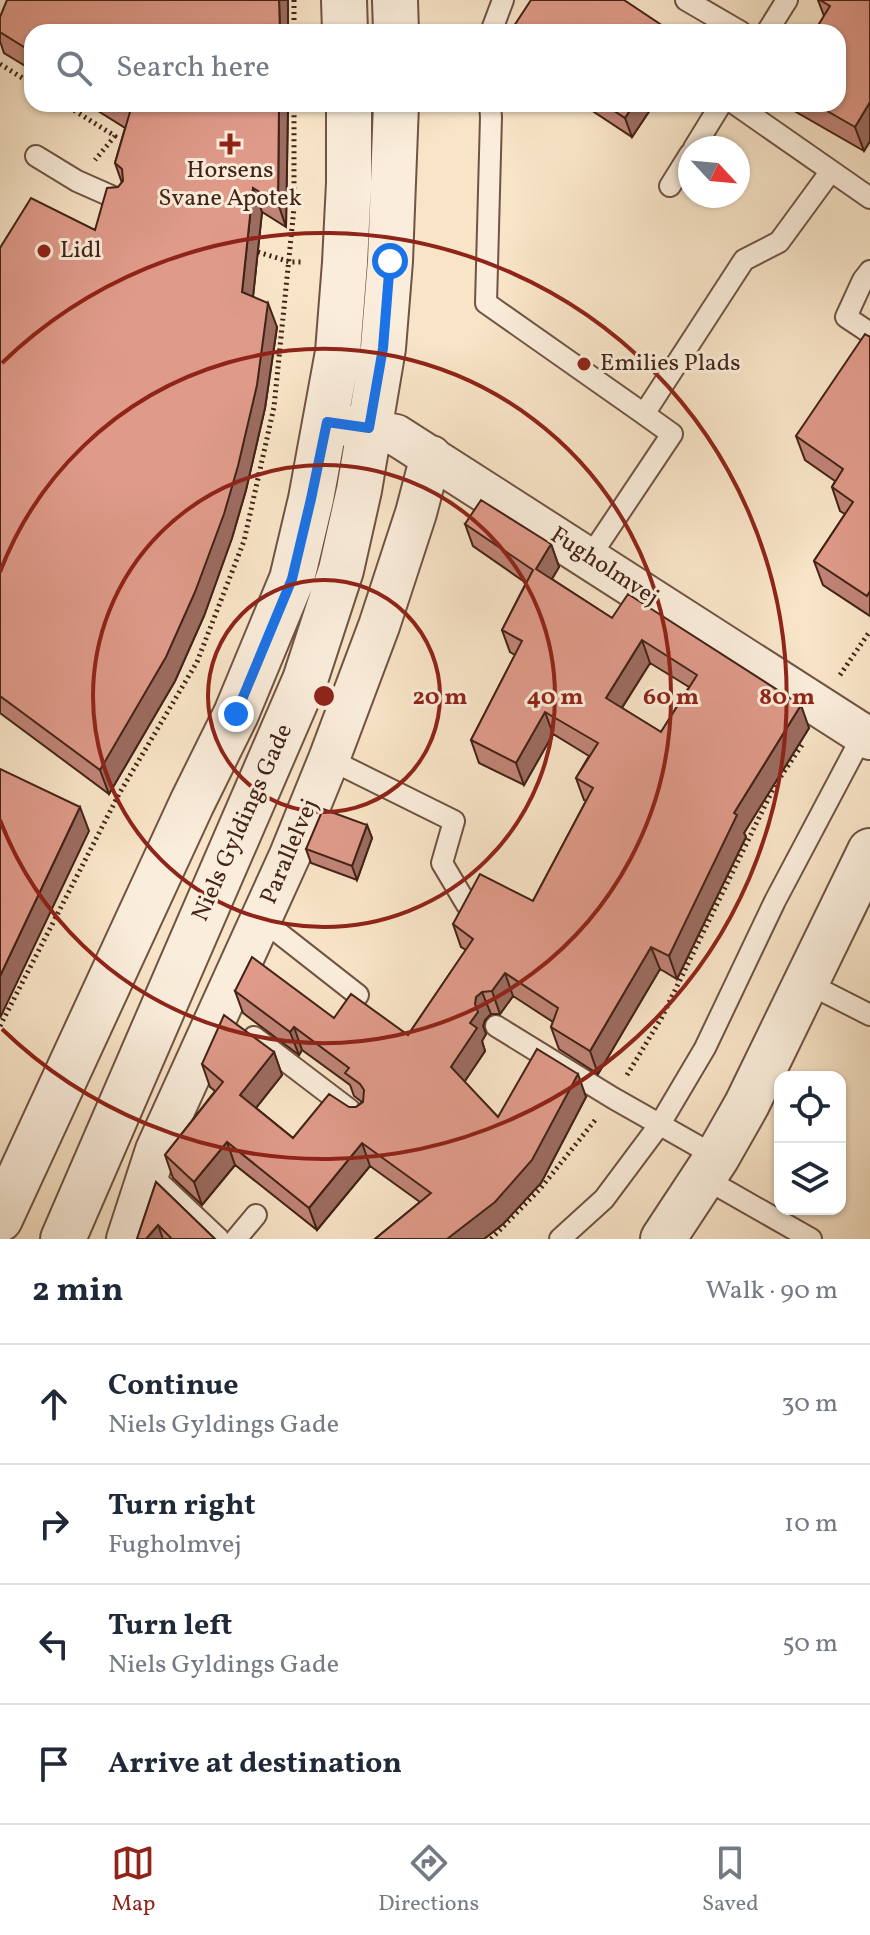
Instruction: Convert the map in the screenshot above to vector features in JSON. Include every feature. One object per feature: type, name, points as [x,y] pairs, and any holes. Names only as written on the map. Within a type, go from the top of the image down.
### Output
[{"type":"street","points":[[344,0],[345,24]]},
{"type":"street","points":[[395,0],[396,24]]},
{"type":"street","points":[[0,1219],[236,714],[292,579],[327,422],[338,352],[349,183],[349,112]]},
{"type":"street","name":"Niels Gyldings Gade","points":[[63,1239],[305,680],[341,570],[359,490],[383,348],[396,112]]},
{"type":"street","name":"Fugholmvej","points":[[327,422],[396,435],[818,706],[868,732]]},
{"type":"street","name":"Parallelvej","points":[[127,1239],[156,1150],[230,1020],[261,919],[329,759],[379,626],[431,456]]},
{"type":"street","points":[[663,1239],[711,1168],[747,1104],[870,851]]},
{"type":"lane","points":[[494,24],[503,0]]},
{"type":"lane","points":[[686,0],[727,24]]},
{"type":"lane","points":[[772,24],[787,0]]},
{"type":"lane","points":[[491,112],[486,303],[672,434],[589,558]]},
{"type":"lane","points":[[701,136],[716,112]]},
{"type":"lane","points":[[746,112],[870,198]]},
{"type":"lane","points":[[36,156],[77,181],[120,200]]},
{"type":"lane","points":[[644,414],[744,260],[779,242],[831,171]]},
{"type":"lane","points":[[670,186],[678,173]]},
{"type":"lane","points":[[870,271],[846,317],[870,333]]},
{"type":"lane","points":[[560,1239],[604,1199],[660,1124],[705,1048],[775,901],[868,732]]},
{"type":"lane","points":[[329,759],[454,821],[442,863],[467,905]]},
{"type":"lane","points":[[261,919],[358,995]]},
{"type":"lane","points":[[807,983],[870,1015]]},
{"type":"lane","points":[[230,1020],[360,1117]]},
{"type":"lane","points":[[496,1026],[660,1124],[711,1168],[811,1239]]},
{"type":"lane","points":[[148,1172],[219,1239]]},
{"type":"lane","points":[[236,1239],[256,1215]]},
{"type":"path","points":[[294,0],[294,24]]},
{"type":"path","points":[[0,64],[24,79]]},
{"type":"path","points":[[0,1026],[119,794],[197,662],[244,541],[274,407],[294,208],[294,112]]},
{"type":"path","points":[[258,252],[290,262]]},
{"type":"path","points":[[491,1239],[540,1189],[613,1098],[662,1017],[775,785],[818,721],[818,706],[870,631]]},
{"type":"building","points":[[7,0],[279,0],[280,24],[24,24],[24,47],[0,32],[0,17]]},
{"type":"building","points":[[531,0],[624,0],[660,24],[515,24]]},
{"type":"building","points":[[820,0],[870,0],[870,102],[855,127],[829,112],[846,112],[846,24],[819,24],[830,6]]},
{"type":"building","points":[[130,112],[279,112],[278,203],[253,188],[242,292],[268,303],[257,385],[238,466],[195,592],[166,657],[100,770],[0,696],[0,248],[31,198],[95,230],[107,188],[118,187],[123,181],[122,169],[115,163]]},
{"type":"building","points":[[865,334],[870,337],[870,591],[867,596],[814,561],[853,502],[832,487],[843,469],[796,436]]},
{"type":"building","points":[[481,500],[551,544],[536,569],[612,618],[628,594],[801,705],[734,813],[737,815],[669,956],[651,947],[590,1051],[551,1027],[558,1008],[505,973],[492,991],[482,992],[476,997],[478,1012],[470,1023],[477,1028],[451,1067],[498,1117],[537,1049],[578,1074],[532,1160],[495,1202],[447,1239],[375,1239],[431,1193],[362,1143],[309,1208],[227,1142],[194,1182],[165,1155],[223,1082],[202,1064],[224,1015],[274,1052],[240,1095],[293,1138],[329,1094],[349,1107],[363,1102],[364,1090],[345,1073],[349,1068],[294,1027],[290,1032],[235,991],[252,957],[334,1018],[351,994],[408,1035],[473,939],[453,924],[480,874],[533,901],[593,788],[576,778],[598,743],[545,712],[516,763],[471,740],[522,641],[502,630],[533,570],[465,524]],"holes":[[[642,640],[697,675],[661,732],[606,698]]]},
{"type":"building","points":[[0,769],[80,807],[0,976]]},
{"type":"building","points":[[323,809],[367,825],[352,866],[306,849]]},
{"type":"building","points":[[156,1182],[215,1239],[172,1239],[158,1225],[146,1239],[137,1239]]},
{"type":"place","name":"Horsens Svane Apotek","points":[[230,144]]},
{"type":"place","name":"Lidl","points":[[44,251]]},
{"type":"place","name":"Emilies Plads","points":[[584,364]]},
{"type":"route","points":[[236,714],[292,579],[327,422],[369,428],[383,348],[390,261]]}]
